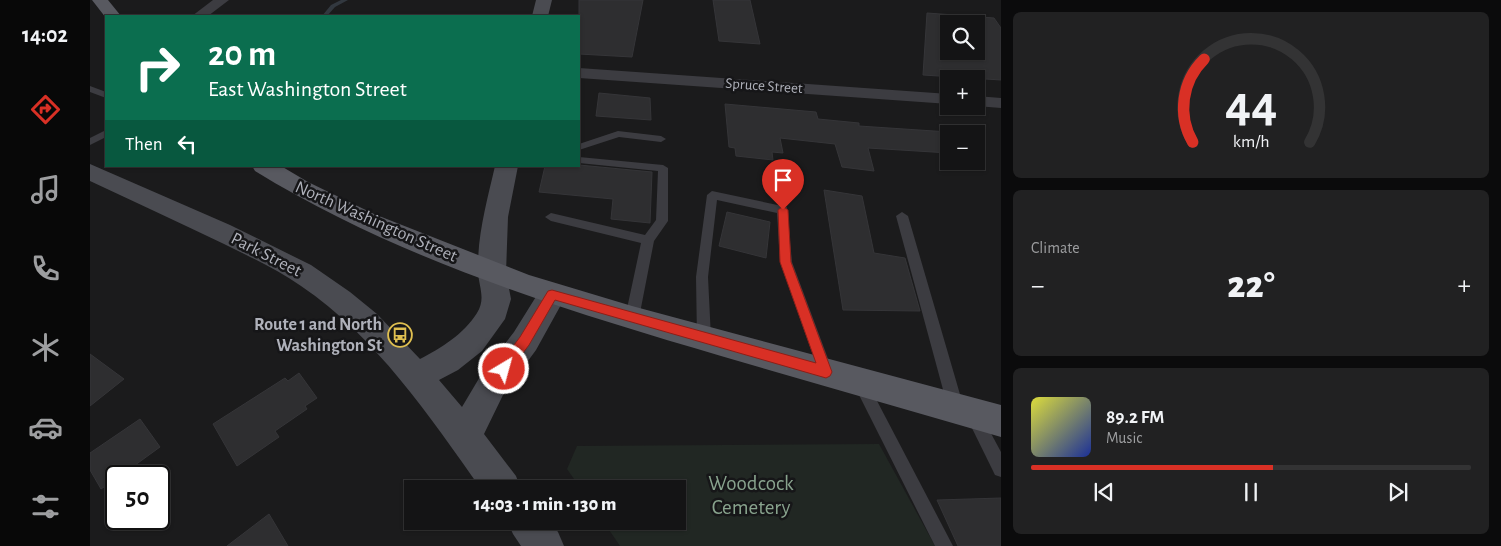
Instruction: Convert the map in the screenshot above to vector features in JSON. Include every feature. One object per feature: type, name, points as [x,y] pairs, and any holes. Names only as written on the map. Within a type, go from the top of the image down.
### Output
[{"type":"main road","points":[[100,0],[112,15]]},
{"type":"main road","points":[[540,15],[544,0]]},
{"type":"main road","points":[[497,480],[465,436],[416,377],[447,360],[471,342],[490,319],[497,299],[492,273],[496,217],[507,167]]},
{"type":"main road","name":"North Washington Street","points":[[272,168],[365,220],[492,273],[552,294],[977,414]]},
{"type":"main road","name":"Park Street","points":[[90,172],[255,248],[311,279],[334,296],[363,322],[416,377]]},
{"type":"main road","points":[[465,436],[492,385],[525,341],[552,294]]},
{"type":"main road","points":[[532,530],[544,546]]},
{"type":"street","points":[[200,15],[222,0]]},
{"type":"street","name":"Spruce Street","points":[[580,73],[940,98]]},
{"type":"street","points":[[985,102],[1001,103]]},
{"type":"lane","points":[[90,90],[105,93]]},
{"type":"lane","points":[[90,142],[105,134]]},
{"type":"lane","points":[[580,147],[618,134],[661,139]]},
{"type":"lane","points":[[580,160],[662,168],[662,221],[648,240],[632,318]]},
{"type":"lane","points":[[704,338],[702,277],[712,195],[783,210],[786,262],[826,372]]},
{"type":"lane","points":[[902,216],[977,414],[1001,469]]},
{"type":"lane","points":[[551,217],[648,240]]},
{"type":"lane","points":[[859,381],[944,546]]},
{"type":"green space","name":"Woodcock Cemetery","points":[[879,444],[935,546],[620,546],[609,530],[686,530],[686,480],[575,480],[567,469],[577,446]]},
{"type":"building","points":[[579,0],[643,0],[632,57],[580,54]]},
{"type":"building","points":[[713,0],[750,0],[760,44],[719,41]]},
{"type":"building","points":[[927,13],[954,15],[940,15],[940,60],[985,60],[985,17],[994,18],[1001,28],[1001,80],[985,79],[985,70],[940,70],[940,76],[923,75]]},
{"type":"building","points":[[599,93],[650,98],[651,120],[596,116]]},
{"type":"building","points":[[725,104],[816,112],[818,119],[859,123],[859,126],[940,131],[940,152],[868,148],[874,171],[842,167],[835,144],[780,138],[783,153],[772,152],[773,160],[736,156],[735,148],[729,147]]},
{"type":"building","points":[[580,165],[652,172],[650,223],[611,219],[613,199],[539,192],[545,167],[580,167]]},
{"type":"building","points":[[824,190],[862,196],[874,253],[905,258],[920,311],[843,310]]},
{"type":"building","points":[[727,212],[770,222],[766,258],[719,246]]},
{"type":"building","points":[[90,354],[124,379],[90,406]]},
{"type":"building","points":[[299,373],[317,398],[305,406],[307,409],[275,431],[279,437],[237,466],[213,424],[285,378],[288,381]]},
{"type":"building","points":[[140,419],[160,447],[135,465],[105,465],[105,486],[101,489],[90,470],[90,453]]},
{"type":"building","points":[[1001,498],[1001,546],[958,546],[937,500]]},
{"type":"building","points":[[269,514],[288,546],[227,546]]},
{"type":"waterway","points":[[325,15],[333,6],[345,0]]},
{"type":"place","name":"Route 1 and North Washington St","points":[[400,335]]},
{"type":"route","points":[[504,369],[525,341],[552,294],[826,372],[786,262],[783,210]]}]
